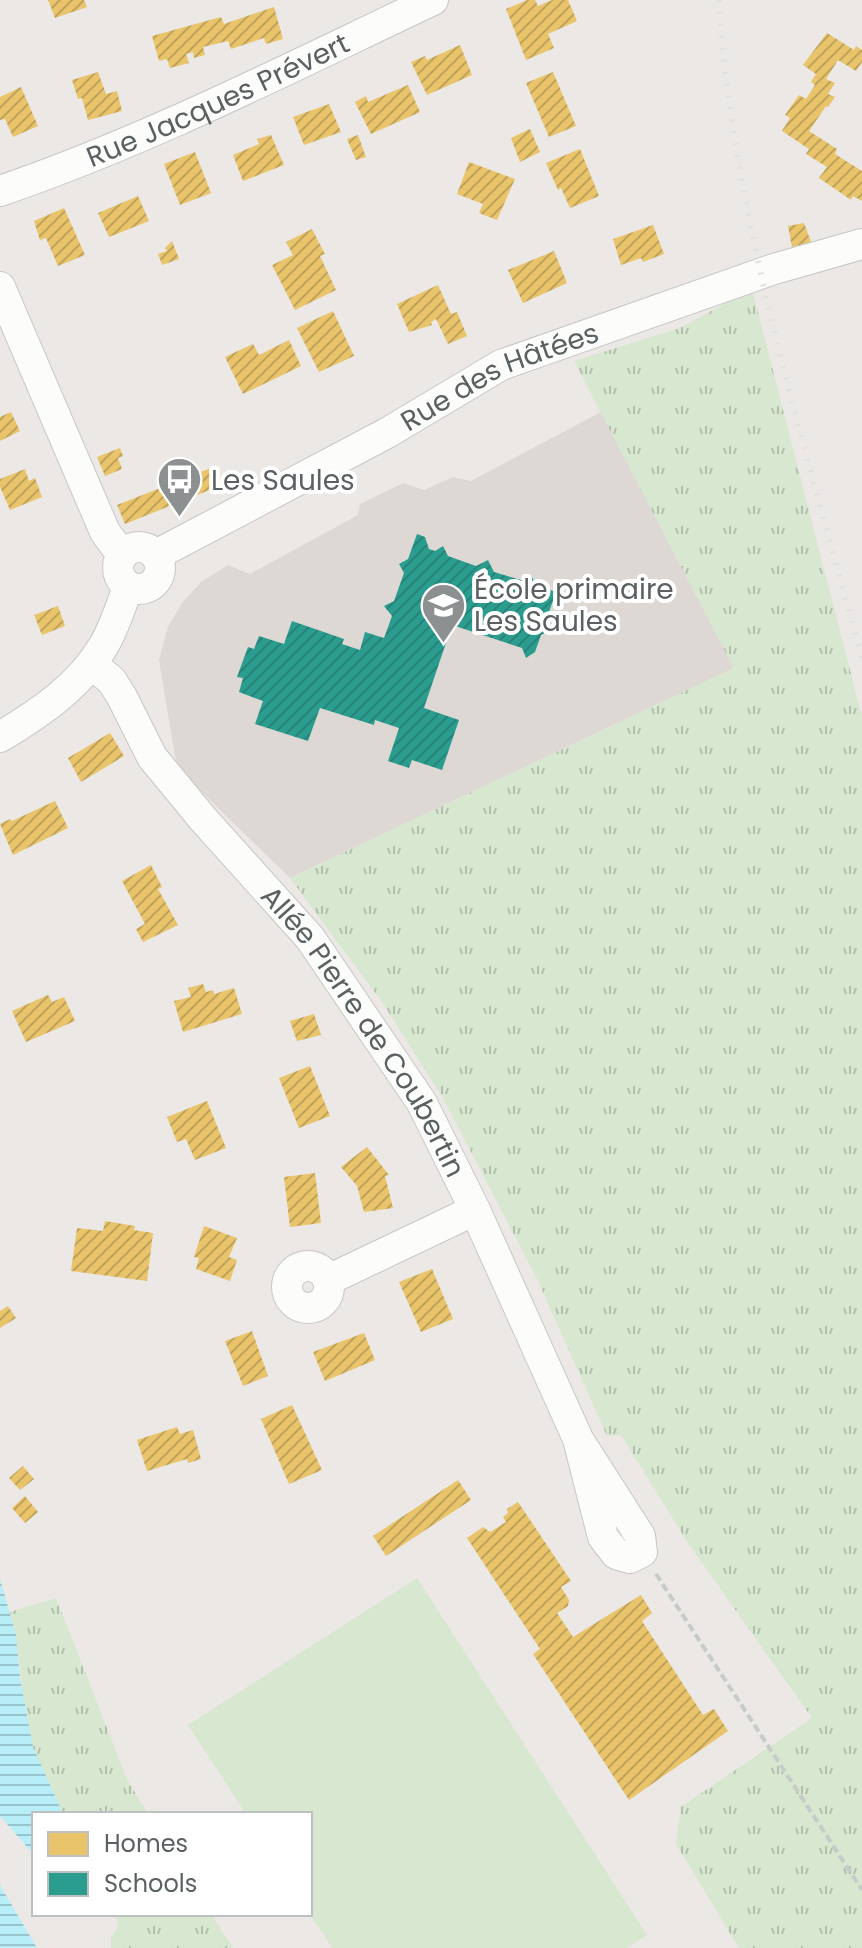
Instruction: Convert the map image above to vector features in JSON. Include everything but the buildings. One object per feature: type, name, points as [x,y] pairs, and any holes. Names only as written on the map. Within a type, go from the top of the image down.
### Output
[{"type":"street","name":"Rue Jacques Prévert","points":[[0,191],[63,170],[216,103],[433,0]]},
{"type":"street","name":"Rue des Hâtées","points":[[156,555],[387,433],[501,365],[774,269],[862,244]]},
{"type":"street","points":[[0,287],[105,532],[122,555]]},
{"type":"street","points":[[142,547],[156,555],[161,569],[155,582],[143,589],[128,587],[118,573],[122,555],[127,550],[142,547]]},
{"type":"street","points":[[0,737],[48,706],[92,664],[106,643],[128,587]]},
{"type":"street","name":"Allée Pierre de Coubertin","points":[[92,664],[112,681],[152,757],[310,938],[422,1103],[475,1210],[578,1439],[640,1536],[642,1552]]},
{"type":"street","points":[[328,1280],[475,1210]]},
{"type":"path","points":[[642,1552],[862,1890]]},
{"type":"shaded area","name":"École primaire Les Saules","points":[[601,412],[734,668],[290,878],[177,768],[159,660],[168,627],[182,603],[201,582],[228,565],[250,574],[358,515],[360,504],[403,483],[424,490],[453,477],[471,481]]},
{"type":"green space","points":[[752,289],[862,717],[862,1948],[739,1948],[676,1844],[681,1807],[812,1718],[688,1543],[621,1435],[607,1436],[538,1281],[443,1098],[382,1002],[290,878],[734,668],[574,361],[680,328]]},
{"type":"green space","points":[[417,1578],[647,1935],[627,1948],[332,1948],[311,1916],[312,1812],[245,1812],[188,1725]]},
{"type":"green space","points":[[56,1598],[127,1779],[147,1812],[62,1812],[32,1746],[10,1612]]},
{"type":"green space","points":[[116,1916],[212,1916],[233,1948],[111,1948],[111,1938],[118,1927]]},
{"type":"water","points":[[0,1579],[16,1635],[20,1678],[33,1747],[62,1812],[32,1812],[32,1853],[0,1816]]},
{"type":"water","points":[[0,1885],[37,1948],[0,1948]]},
{"type":"railway","points":[[719,0],[727,84],[756,250],[796,415],[862,660]]},
{"type":"place","name":"Les Saules","points":[[180,519]]},
{"type":"place","name":"École primaire Les Saules","points":[[443,644]]}]
